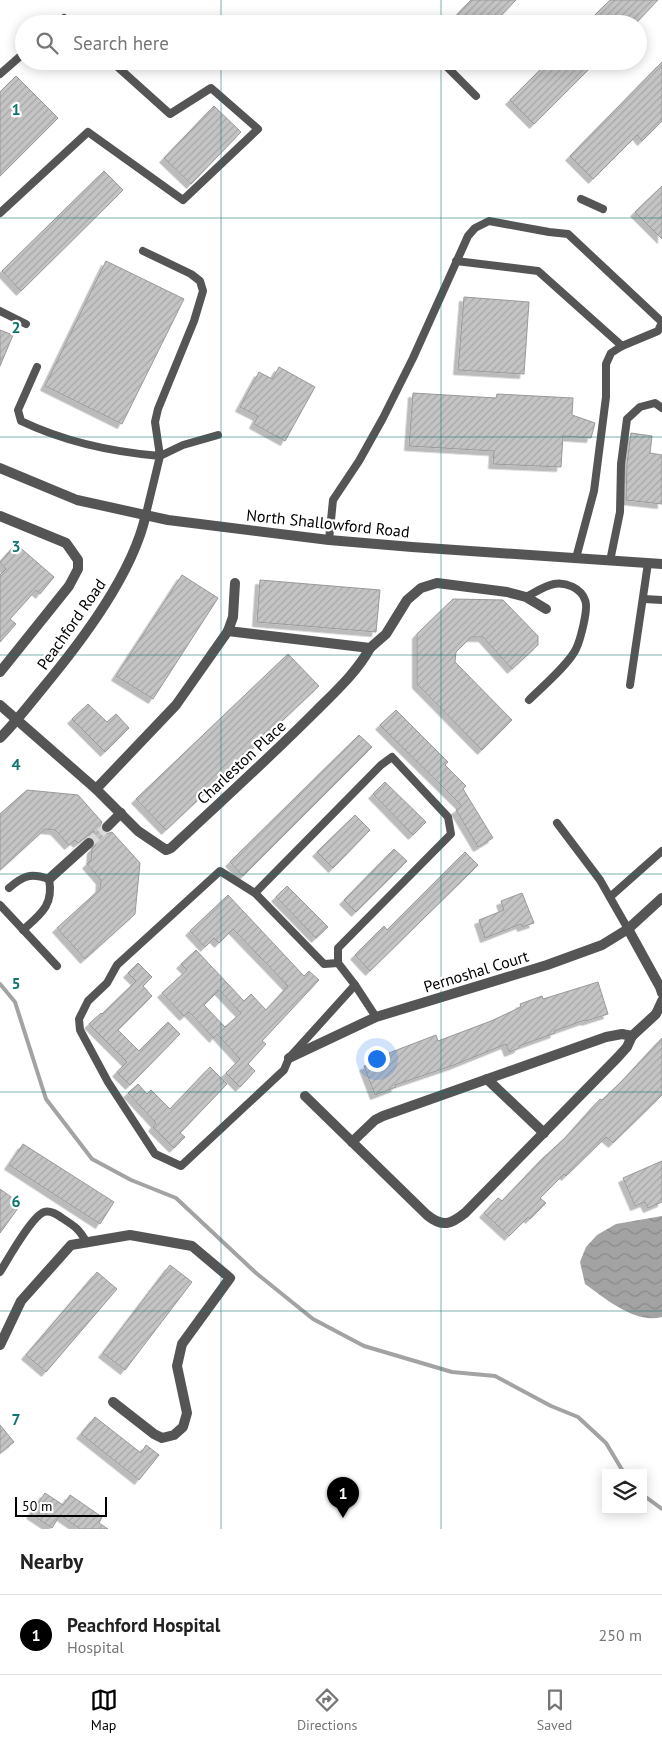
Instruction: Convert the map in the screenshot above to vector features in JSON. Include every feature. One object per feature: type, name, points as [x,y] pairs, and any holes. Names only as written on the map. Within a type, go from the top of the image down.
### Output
[{"type":"street","name":"North Shallowford Road","points":[[0,468],[77,500],[168,520],[330,540],[662,564]]},
{"type":"street","name":"Peachford Road","points":[[0,738],[17,721],[61,666],[100,612],[132,556],[142,533],[146,514]]},
{"type":"street","points":[[0,516],[66,544],[78,560],[78,569],[69,586],[0,672]]},
{"type":"street","points":[[96,789],[176,705],[228,631],[233,617],[235,583]]},
{"type":"street","name":"Charleston Place","points":[[0,705],[96,789],[138,831],[166,850],[171,848],[293,734],[344,682],[364,659],[370,648],[386,634],[407,600],[421,588],[437,584],[507,592],[526,597],[546,609]]},
{"type":"street","points":[[228,631],[370,648]]},
{"type":"street","points":[[107,826],[122,813]]},
{"type":"street","points":[[49,879],[89,843]]},
{"type":"street","name":"Pernoshal Court","points":[[289,1058],[376,1017],[548,965],[602,945],[628,929],[662,898]]},
{"type":"street","points":[[628,929],[658,974],[662,993]]},
{"type":"street","points":[[305,1096],[428,1216],[434,1221],[444,1224],[454,1222],[618,1057],[632,1036],[656,1014],[662,1001]]},
{"type":"street","points":[[352,1142],[375,1120],[383,1116],[606,1037],[622,1034],[632,1036]]},
{"type":"street","points":[[487,1079],[544,1133]]},
{"type":"street","points":[[0,1345],[21,1301],[71,1245],[130,1235],[192,1246],[230,1278],[182,1344],[178,1366],[187,1413],[183,1427],[174,1435],[162,1438],[154,1434],[113,1402]]},
{"type":"lane","points":[[0,74],[15,61]]},
{"type":"lane","points":[[0,212],[88,132],[183,200],[258,129],[211,88],[170,114],[121,70]]},
{"type":"lane","points":[[450,70],[476,96]]},
{"type":"lane","points":[[581,199],[603,209]]},
{"type":"lane","points":[[330,540],[333,500],[359,461],[383,418],[413,358],[468,236],[475,228],[489,221],[568,234],[662,322],[658,330],[611,353],[606,364],[606,397],[594,491],[576,558]]},
{"type":"lane","points":[[143,251],[191,274],[200,281],[204,291],[194,321],[158,409],[155,422],[160,456],[146,514]]},
{"type":"lane","points":[[456,261],[538,271],[622,346]]},
{"type":"lane","points":[[0,311],[26,324]]},
{"type":"lane","points":[[36,367],[18,410],[21,421],[40,430],[97,448],[160,456],[183,446],[218,435]]},
{"type":"lane","points":[[610,561],[620,512],[620,464],[627,419],[640,407],[655,403],[662,408]]},
{"type":"lane","points":[[630,685],[648,563]]},
{"type":"lane","points":[[526,597],[552,584],[563,584],[575,587],[586,601],[576,650],[529,700]]},
{"type":"lane","points":[[644,599],[662,600]]},
{"type":"lane","points":[[255,893],[381,765],[392,757],[448,817],[451,834],[338,948],[338,964],[355,985],[376,1017]]},
{"type":"lane","points":[[557,823],[610,897],[628,929]]},
{"type":"lane","points":[[610,897],[662,852]]},
{"type":"lane","points":[[338,964],[324,964],[255,893],[220,871],[118,964],[107,983],[88,1001],[79,1019],[80,1030],[108,1082],[155,1154],[181,1166],[284,1070],[289,1058],[355,985]]},
{"type":"lane","points":[[10,888],[18,880],[27,876],[37,875],[49,879],[51,891],[49,902],[43,912],[23,930]]},
{"type":"lane","points":[[0,905],[56,966]]},
{"type":"lane","points":[[0,1272],[34,1219],[44,1212],[49,1211],[58,1215],[78,1228],[87,1243]]},
{"type":"water","points":[[662,1216],[662,1317],[642,1317],[621,1309],[585,1284],[580,1262],[586,1247],[597,1235],[616,1224]]},
{"type":"building","points":[[471,0],[516,0],[502,15],[457,15]]},
{"type":"building","points":[[610,0],[658,0],[644,15],[595,15]]},
{"type":"building","points":[[662,62],[662,121],[642,141],[637,135],[593,179],[570,156]]},
{"type":"building","points":[[540,70],[588,70],[534,124],[510,100]]},
{"type":"building","points":[[16,76],[58,118],[0,176],[0,92]]},
{"type":"building","points":[[214,106],[241,132],[191,184],[164,158]]},
{"type":"building","points":[[104,171],[123,190],[21,291],[2,271]]},
{"type":"building","points":[[662,186],[662,239],[635,212]]},
{"type":"building","points":[[106,261],[184,299],[122,424],[45,386]]},
{"type":"building","points":[[464,297],[529,302],[524,374],[458,370]]},
{"type":"building","points":[[0,330],[13,335],[0,366]]},
{"type":"building","points":[[279,367],[315,387],[285,441],[254,424],[258,416],[240,407],[259,372],[272,379]]},
{"type":"building","points":[[413,393],[496,398],[497,394],[573,398],[572,415],[595,423],[591,438],[563,436],[561,467],[493,464],[494,451],[409,446]]},
{"type":"building","points":[[631,433],[652,436],[650,453],[662,455],[662,504],[626,500],[627,464]]},
{"type":"building","points":[[16,544],[54,577],[40,594],[36,590],[10,619],[16,624],[0,642],[0,575],[6,569],[0,562]]},
{"type":"building","points":[[182,575],[218,598],[153,699],[116,676]]},
{"type":"building","points":[[260,580],[380,590],[376,632],[257,622]]},
{"type":"building","points":[[453,599],[503,600],[538,636],[538,645],[512,669],[483,637],[471,637],[456,652],[455,662],[512,720],[482,750],[417,684],[417,634]]},
{"type":"building","points":[[288,654],[319,686],[166,830],[136,799]]},
{"type":"building","points":[[88,704],[107,722],[116,714],[129,728],[105,752],[72,719]]},
{"type":"building","points":[[396,710],[448,762],[445,765],[466,786],[463,789],[493,838],[478,847],[456,810],[462,806],[380,725]]},
{"type":"building","points":[[359,735],[372,747],[243,876],[230,862]]},
{"type":"building","points":[[385,782],[426,822],[413,835],[373,794]]},
{"type":"building","points":[[27,790],[78,795],[102,822],[100,826],[102,831],[106,834],[112,832],[140,863],[135,914],[85,959],[57,928],[100,889],[101,880],[87,864],[91,860],[92,849],[96,845],[94,831],[78,843],[75,840],[69,845],[55,830],[45,829],[0,870],[0,814]]},
{"type":"building","points":[[355,815],[370,830],[333,868],[317,852]]},
{"type":"building","points":[[394,849],[407,861],[356,912],[344,900]]},
{"type":"building","points":[[465,852],[478,865],[370,971],[355,955],[384,926],[387,930]]},
{"type":"building","points":[[287,886],[328,927],[316,938],[276,897]]},
{"type":"building","points":[[522,893],[534,923],[522,927],[521,924],[485,938],[479,920],[504,910],[501,901]]},
{"type":"building","points":[[228,895],[304,976],[309,971],[319,980],[262,1041],[266,1044],[248,1064],[255,1071],[240,1087],[226,1073],[240,1059],[217,1034],[214,1038],[189,1012],[184,1016],[162,993],[187,970],[181,964],[196,950],[244,1001],[251,994],[266,1010],[288,986],[233,929],[219,943],[214,938],[205,947],[190,931]],"holes":[[[219,990],[241,1013],[225,1027],[204,1005]]]},
{"type":"building","points":[[138,963],[152,977],[143,986],[152,996],[118,1030],[139,1051],[168,1022],[180,1034],[130,1085],[117,1072],[127,1062],[89,1024],[136,981],[128,973]]},
{"type":"building","points":[[598,982],[608,1014],[554,1031],[555,1033],[519,1046],[519,1048],[509,1052],[506,1044],[454,1065],[395,1085],[396,1087],[375,1095],[364,1066],[390,1056],[389,1053],[436,1035],[438,1041],[491,1021],[521,1007],[520,1004],[542,996],[543,999]]},
{"type":"building","points":[[662,1038],[662,1095],[613,1143],[606,1137],[566,1176],[564,1174],[540,1198],[546,1203],[530,1219],[528,1217],[509,1236],[484,1213],[498,1198],[502,1201],[566,1137],[600,1099],[602,1100],[622,1081]]},
{"type":"building","points":[[210,1067],[227,1084],[180,1133],[185,1137],[174,1148],[153,1127],[156,1123],[128,1093],[138,1084],[147,1094],[151,1090],[170,1109]]},
{"type":"building","points":[[23,1144],[114,1202],[100,1224],[9,1165]]},
{"type":"building","points":[[662,1161],[662,1202],[648,1208],[645,1202],[635,1206],[623,1178]]},
{"type":"building","points":[[0,1189],[21,1204],[0,1233]]},
{"type":"building","points":[[170,1265],[192,1282],[125,1370],[103,1353]]},
{"type":"building","points":[[97,1272],[117,1289],[46,1372],[26,1355]]},
{"type":"building","points":[[95,1417],[141,1453],[146,1445],[159,1455],[139,1480],[81,1434]]},
{"type":"building","points":[[0,1425],[14,1442],[0,1453]]},
{"type":"building","points":[[45,1493],[63,1505],[70,1495],[102,1517],[99,1523],[108,1529],[80,1529],[60,1515],[52,1528],[31,1514]]},
{"type":"waterway","points":[[0,984],[15,1002],[46,1099],[92,1159],[131,1180],[176,1198],[256,1273],[313,1319],[364,1346],[452,1372],[495,1376],[551,1406],[578,1417],[606,1443],[622,1469]]},
{"type":"waterway","points":[[647,1498],[662,1509]]},
{"type":"tunnel","points":[[89,843],[107,827]]},
{"type":"place","name":"Peachford Hospital","points":[[343,1518]]}]
